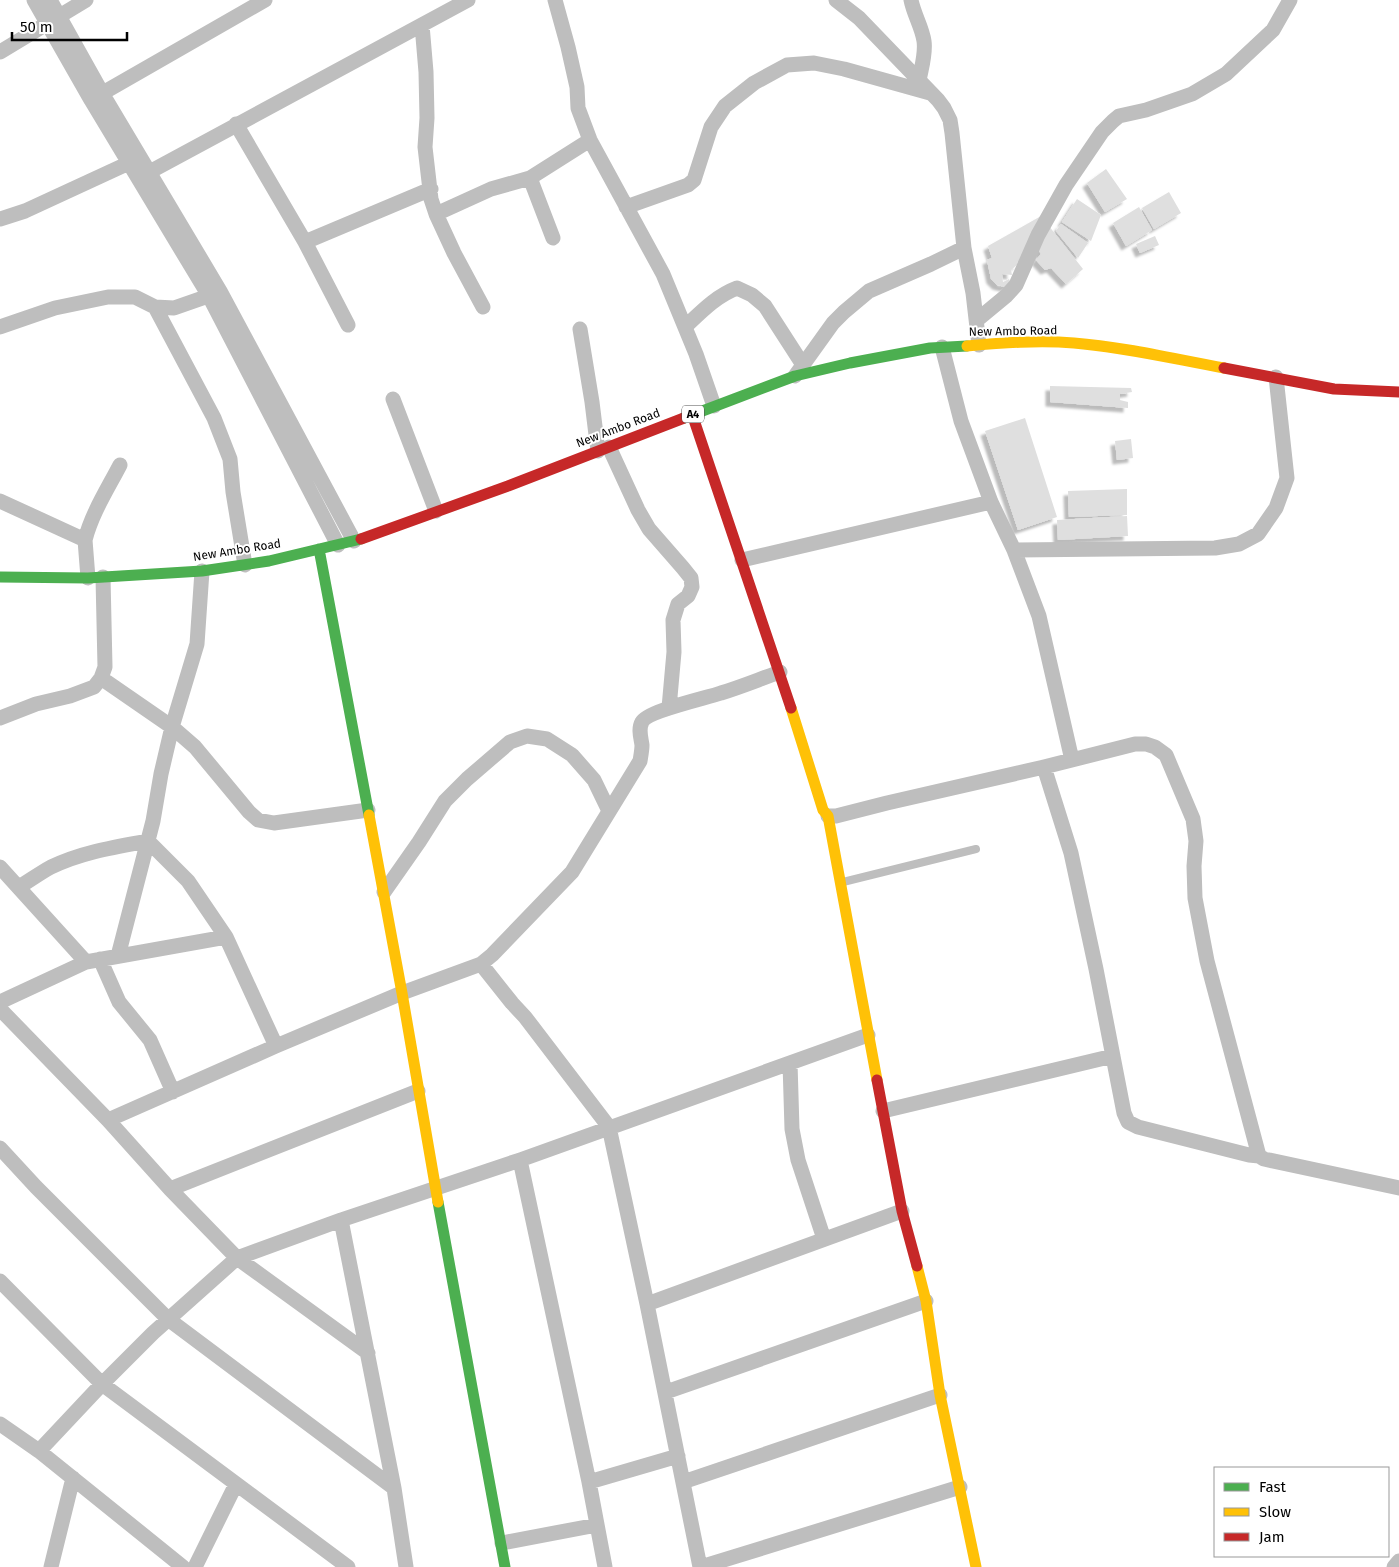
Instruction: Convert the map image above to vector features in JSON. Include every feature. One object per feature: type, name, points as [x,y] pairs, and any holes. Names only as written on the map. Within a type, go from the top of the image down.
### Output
[{"type":"street","points":[[34,0],[53,20],[215,294],[354,540]]},
{"type":"street","points":[[50,0],[53,20]]},
{"type":"street","points":[[0,52],[86,0]]},
{"type":"street","points":[[97,97],[265,0]]},
{"type":"street","points":[[144,175],[468,0]]},
{"type":"street","points":[[555,0],[577,87],[578,108],[590,140],[663,274],[714,406]]},
{"type":"street","points":[[836,0],[859,18],[931,93],[944,108],[950,120],[964,248],[977,320],[979,345]]},
{"type":"street","points":[[911,0],[913,12],[921,28],[924,43],[919,81]]},
{"type":"street","points":[[977,320],[1006,296],[1016,284],[1038,235],[1066,184],[1102,132],[1119,116],[1146,110],[1192,94],[1226,74],[1273,30],[1290,0]]},
{"type":"street","points":[[422,25],[427,118],[425,147],[431,199],[454,253],[483,307]]},
{"type":"street","points":[[626,207],[688,185],[694,180],[711,127],[725,106],[754,83],[787,65],[814,63],[844,69],[931,93]]},
{"type":"street","points":[[97,97],[129,163],[144,175]]},
{"type":"street","points":[[236,124],[305,242],[348,325]]},
{"type":"street","points":[[436,214],[492,189],[530,178],[590,140]]},
{"type":"street","points":[[0,219],[26,211],[129,163]]},
{"type":"street","points":[[530,178],[553,238]]},
{"type":"street","points":[[305,242],[431,190]]},
{"type":"street","points":[[685,327],[710,304],[727,292],[737,288],[752,295],[765,306],[799,370],[833,323],[869,291],[964,248]]},
{"type":"street","points":[[0,327],[54,308],[108,297],[135,297],[155,307],[174,308],[215,294]]},
{"type":"street","points":[[215,294],[338,545]]},
{"type":"street","points":[[155,307],[214,418],[230,459],[244,565]]},
{"type":"street","points":[[580,329],[592,402],[604,449],[649,529],[691,578],[692,587],[688,596],[678,604],[673,620],[674,652],[669,708]]},
{"type":"street","name":"New Ambo Road","points":[[0,577],[88,578],[202,571],[268,561],[338,545],[508,486],[714,406],[799,370],[930,348],[1008,343],[1080,344],[1123,349],[1334,389],[1399,392]]},
{"type":"street","points":[[942,348],[961,421],[991,502],[1014,550],[1039,616],[1072,760]]},
{"type":"street","points":[[1014,550],[1215,548],[1239,544],[1258,534],[1276,508],[1287,478],[1276,377]]},
{"type":"street","points":[[394,399],[436,511]]},
{"type":"street","points":[[692,414],[780,672],[823,810],[828,816],[902,1211],[926,1301],[940,1395],[976,1567]]},
{"type":"street","points":[[88,578],[85,540],[97,507],[120,465]]},
{"type":"street","points":[[0,501],[85,540]]},
{"type":"street","points":[[742,560],[991,502]]},
{"type":"street","points":[[319,548],[384,892],[435,1188],[505,1567]]},
{"type":"street","points":[[118,956],[153,821],[172,727],[197,644],[202,571]]},
{"type":"street","points":[[0,718],[36,704],[70,696],[94,687],[101,678],[105,668],[103,577]]},
{"type":"street","points":[[108,1120],[402,993],[481,964],[492,956],[572,872],[640,760],[642,747],[640,733],[643,720],[648,716],[669,708],[721,694],[780,672]]},
{"type":"street","points":[[101,678],[172,727],[195,747],[248,812],[258,820],[274,823],[368,810]]},
{"type":"street","points":[[384,892],[445,801],[467,779],[510,742],[527,736],[547,739],[572,755],[594,780],[609,811]]},
{"type":"street","points":[[828,816],[836,816],[1135,744],[1146,744],[1166,755],[1193,819],[1196,841],[1194,866],[1195,898],[1207,961],[1259,1156]]},
{"type":"street","points":[[1044,767],[1071,853],[1124,1113],[1128,1122],[1138,1127],[1259,1156],[1264,1159],[1399,1188]]},
{"type":"street","points":[[19,887],[51,867],[72,858],[101,849],[148,841]]},
{"type":"street","points":[[148,841],[188,881],[226,937],[276,1046]]},
{"type":"street","points":[[0,867],[93,961],[119,1002],[150,1040],[173,1092]]},
{"type":"street","points":[[0,1002],[93,961],[226,937]]},
{"type":"street","points":[[481,964],[525,1017],[609,1127],[666,1392],[701,1567],[960,1488]]},
{"type":"street","points":[[0,1009],[108,1120],[237,1258],[368,1353]]},
{"type":"street","points":[[39,1450],[168,1319],[237,1258],[341,1220],[520,1160],[868,1034]]},
{"type":"street","points":[[883,1111],[1113,1056]]},
{"type":"street","points":[[790,1063],[792,1129],[798,1160],[824,1239]]},
{"type":"street","points":[[170,1188],[418,1091]]},
{"type":"street","points":[[0,1148],[36,1187],[168,1319],[394,1488]]},
{"type":"street","points":[[520,1160],[589,1482],[605,1567]]},
{"type":"street","points":[[647,1304],[902,1211]]},
{"type":"street","points":[[341,1220],[394,1488],[406,1567]]},
{"type":"street","points":[[0,1281],[102,1384],[348,1567]]},
{"type":"street","points":[[666,1392],[926,1301]]},
{"type":"street","points":[[684,1482],[940,1395]]},
{"type":"street","points":[[0,1424],[39,1450],[183,1567]]},
{"type":"street","points":[[589,1482],[678,1456]]},
{"type":"street","points":[[51,1567],[73,1478]]},
{"type":"street","points":[[195,1567],[236,1484]]},
{"type":"street","points":[[502,1543],[597,1525]]},
{"type":"street","points":[[1394,1567],[1399,1561]]},
{"type":"lane","points":[[841,883],[976,849]]},
{"type":"building","points":[[1106,169],[1127,199],[1105,212],[1087,183]]},
{"type":"building","points":[[1169,192],[1181,213],[1154,229],[1142,208]]},
{"type":"building","points":[[1077,199],[1101,215],[1091,241],[1062,222]]},
{"type":"building","points":[[1139,207],[1152,230],[1126,246],[1113,223]]},
{"type":"building","points":[[1041,216],[1083,269],[1066,284],[1051,268],[1045,270],[1036,260],[1041,254],[1038,249],[1017,261],[1018,264],[1011,270],[1012,275],[1002,274],[1003,282],[1009,279],[1011,283],[1005,287],[997,285],[991,279],[987,260],[992,258],[988,246]]},
{"type":"building","points":[[1061,224],[1088,243],[1078,258],[1056,231]]},
{"type":"building","points":[[1155,236],[1159,245],[1140,253],[1136,244]]},
{"type":"building","points":[[1050,386],[1131,388],[1132,392],[1120,394],[1120,400],[1128,402],[1128,408],[1050,402]]},
{"type":"building","points":[[1025,418],[1057,517],[1018,530],[985,431]]},
{"type":"building","points":[[1131,439],[1133,458],[1117,460],[1115,441]]},
{"type":"building","points":[[1127,489],[1127,515],[1069,517],[1068,491]]},
{"type":"building","points":[[1127,516],[1128,536],[1058,540],[1057,520]]},
{"type":"traffic: fast","points":[[684,418],[795,376],[850,363],[930,348],[967,346]]},
{"type":"traffic: fast","points":[[0,577],[88,578],[202,571],[269,561],[361,539]]},
{"type":"traffic: fast","points":[[319,549],[369,815]]},
{"type":"traffic: fast","points":[[438,1202],[505,1567]]},
{"type":"traffic: slow","points":[[967,346],[1034,342],[1074,343],[1130,350],[1224,368]]},
{"type":"traffic: slow","points":[[791,708],[823,810],[828,816],[877,1080]]},
{"type":"traffic: slow","points":[[369,815],[438,1202]]},
{"type":"traffic: slow","points":[[917,1266],[926,1301],[940,1395],[976,1567]]},
{"type":"traffic: jam","points":[[1224,368],[1334,389],[1399,392]]},
{"type":"traffic: jam","points":[[692,414],[791,708]]},
{"type":"traffic: jam","points":[[361,539],[508,486],[684,418]]},
{"type":"traffic: jam","points":[[877,1080],[902,1211],[917,1266]]}]
